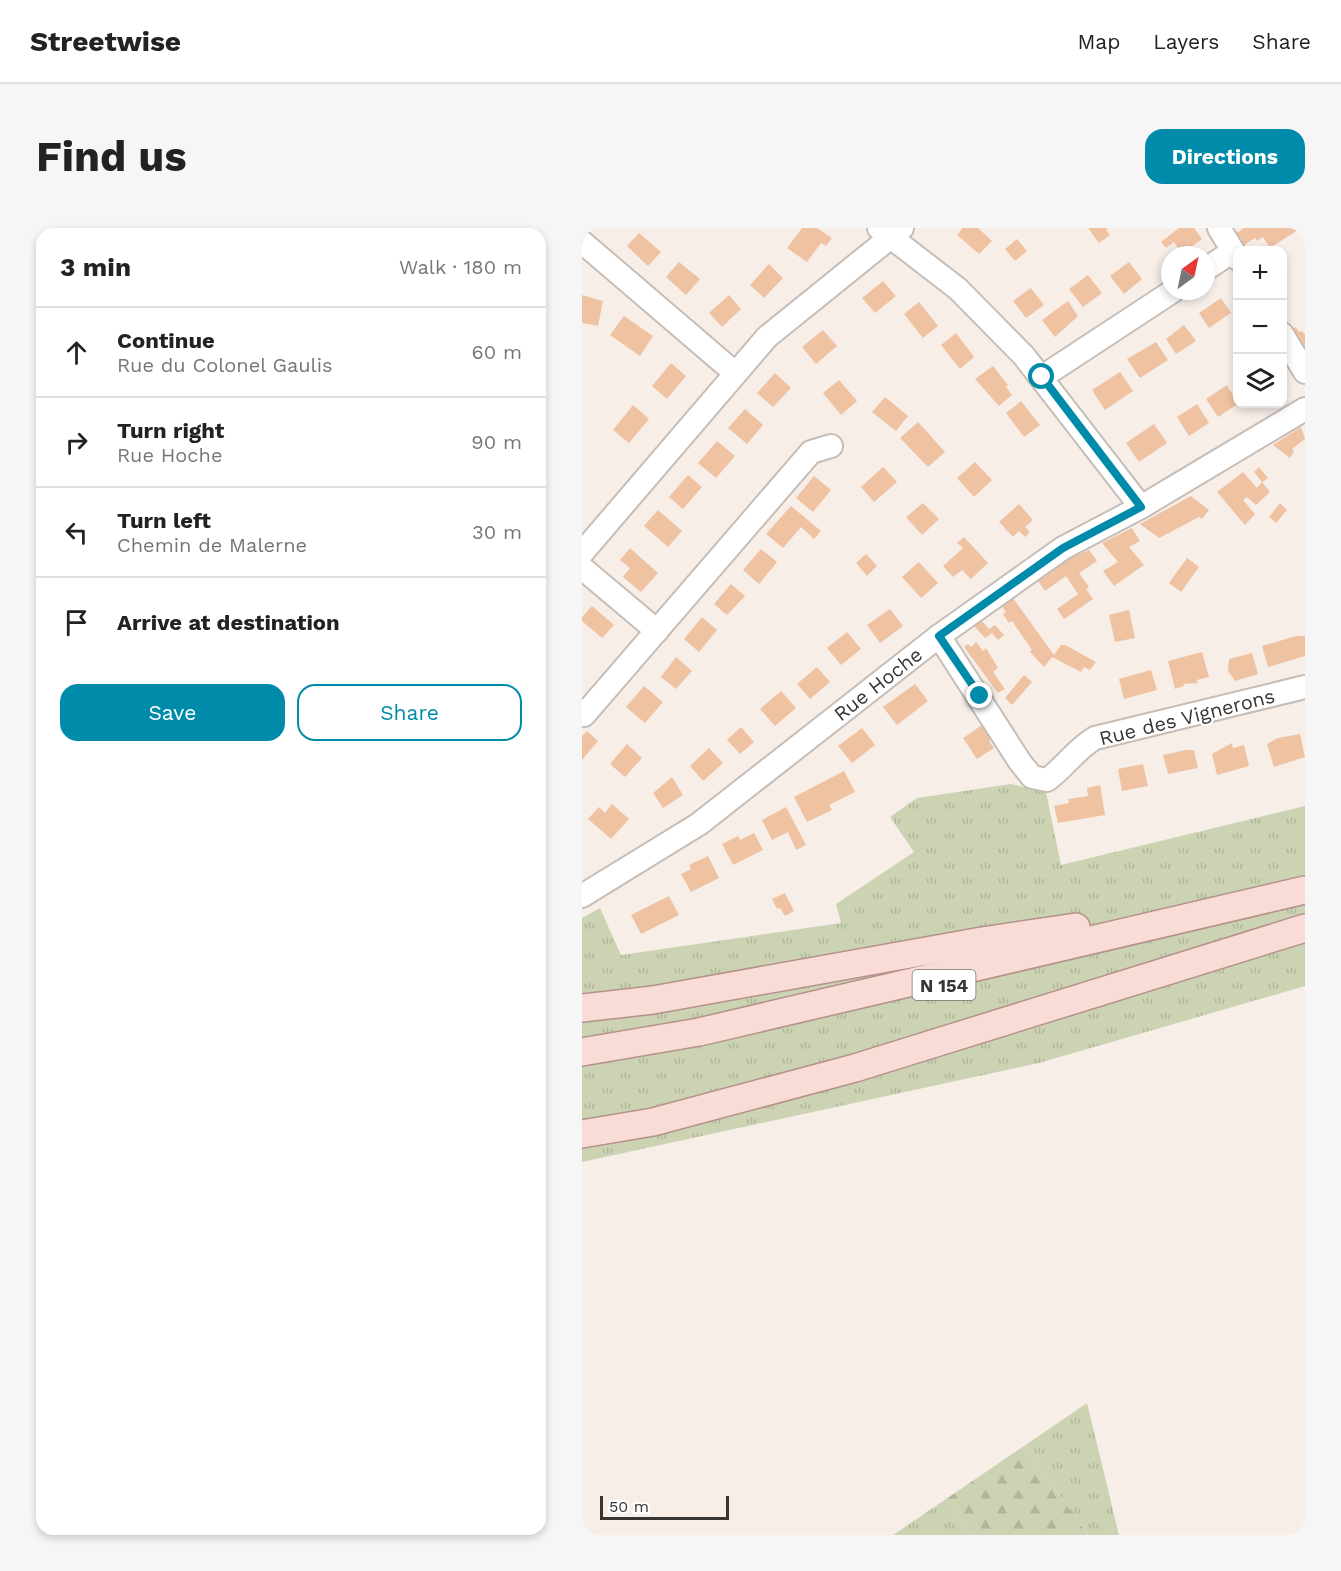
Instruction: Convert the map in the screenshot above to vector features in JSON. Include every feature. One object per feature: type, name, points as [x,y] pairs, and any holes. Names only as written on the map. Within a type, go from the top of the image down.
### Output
[{"type":"main road","name":"N 154","points":[[582,1052],[699,1032],[1305,890]]},
{"type":"main road","name":"N 154","points":[[582,1062],[689,1044],[1305,900]]},
{"type":"main road","points":[[582,1008],[654,1000],[1186,907],[1243,904]]},
{"type":"main road","points":[[582,1134],[653,1122],[855,1068],[1305,928]]},
{"type":"street","points":[[1219,228],[1233,252]]},
{"type":"street","points":[[582,553],[767,337],[891,231],[958,289],[1042,377],[1141,507]]},
{"type":"street","points":[[582,242],[735,373]]},
{"type":"street","points":[[1215,265],[1233,256]]},
{"type":"street","points":[[582,264],[611,267]]},
{"type":"street","points":[[1042,377],[1161,299]]},
{"type":"street","points":[[1287,342],[1305,372]]},
{"type":"street","name":"Rue Hoche","points":[[582,896],[699,824],[939,636],[1063,548],[1141,507],[1305,409]]},
{"type":"street","points":[[584,715],[811,452],[831,446]]},
{"type":"street","points":[[582,568],[657,631]]},
{"type":"street","name":"Rue des Vignerons","points":[[939,636],[1020,762],[1032,777],[1047,780],[1063,769],[1080,746],[1095,738],[1305,687]]},
{"type":"green space","points":[[1011,784],[1046,792],[1061,865],[1305,806],[1305,986],[1039,1063],[582,1162],[582,918],[600,908],[621,955],[841,923],[836,904],[914,852],[890,817],[917,798]]},
{"type":"green space","points":[[1087,1403],[1119,1535],[1088,1535],[1024,1446]]},
{"type":"green space","points":[[1024,1446],[1088,1535],[971,1535],[946,1499]]},
{"type":"green space","points":[[946,1499],[971,1535],[893,1535]]},
{"type":"building","points":[[802,228],[817,228],[832,238],[826,246],[821,243],[807,262],[787,248]]},
{"type":"building","points":[[963,228],[978,228],[992,241],[979,254],[957,235]]},
{"type":"building","points":[[1088,228],[1108,228],[1106,230],[1110,235],[1099,243]]},
{"type":"building","points":[[1179,228],[1194,228],[1202,239],[1193,246],[1177,246],[1174,242],[1164,246],[1161,242]]},
{"type":"building","points":[[1244,228],[1301,228],[1273,246],[1269,246],[1263,237],[1257,241],[1255,238],[1240,246],[1234,235]]},
{"type":"building","points":[[639,233],[661,252],[648,266],[627,246]]},
{"type":"building","points":[[1017,239],[1027,251],[1015,261],[1005,249]]},
{"type":"building","points":[[679,262],[700,279],[686,295],[666,277]]},
{"type":"building","points":[[1129,262],[1142,279],[1124,294],[1110,276]]},
{"type":"building","points":[[769,264],[783,278],[764,298],[750,285]]},
{"type":"building","points":[[1088,275],[1102,293],[1083,307],[1069,289]]},
{"type":"building","points":[[883,281],[896,296],[875,313],[862,298]]},
{"type":"building","points":[[1031,288],[1044,305],[1026,318],[1013,301]]},
{"type":"building","points":[[582,295],[603,301],[598,326],[582,323]]},
{"type":"building","points":[[729,295],[741,309],[722,327],[709,313]]},
{"type":"building","points":[[1221,298],[1231,313],[1209,328],[1199,313]]},
{"type":"building","points":[[1068,301],[1078,316],[1055,337],[1042,320]]},
{"type":"building","points":[[919,302],[938,326],[923,338],[904,314]]},
{"type":"building","points":[[624,316],[653,336],[640,356],[610,335]]},
{"type":"building","points":[[1184,325],[1196,341],[1176,354],[1166,339]]},
{"type":"building","points":[[1296,327],[1305,335],[1305,351],[1290,330]]},
{"type":"building","points":[[823,330],[837,346],[816,364],[802,347]]},
{"type":"building","points":[[956,333],[974,357],[960,369],[941,345]]},
{"type":"building","points":[[1156,342],[1168,360],[1140,378],[1127,359]]},
{"type":"building","points":[[671,363],[686,376],[667,399],[652,386]]},
{"type":"building","points":[[993,366],[1008,385],[1006,387],[1012,395],[999,406],[975,379]]},
{"type":"building","points":[[1120,372],[1133,391],[1105,410],[1092,390]]},
{"type":"building","points":[[775,373],[791,388],[773,407],[757,393]]},
{"type":"building","points":[[839,380],[857,401],[841,415],[823,393]]},
{"type":"building","points":[[1227,385],[1233,395],[1233,407],[1218,417],[1206,399]]},
{"type":"building","points":[[885,397],[908,416],[896,431],[872,412]]},
{"type":"building","points":[[1021,401],[1040,425],[1024,437],[1006,413]]},
{"type":"building","points":[[1197,404],[1209,423],[1189,436],[1177,417]]},
{"type":"building","points":[[633,405],[649,419],[629,443],[613,430]]},
{"type":"building","points":[[745,409],[763,425],[747,444],[728,428]]},
{"type":"building","points":[[918,422],[945,452],[928,467],[900,438]]},
{"type":"building","points":[[1154,424],[1167,443],[1139,462],[1126,443]]},
{"type":"building","points":[[1301,427],[1305,439],[1292,449],[1294,451],[1290,458],[1273,445]]},
{"type":"building","points":[[717,441],[735,456],[716,478],[698,463]]},
{"type":"building","points":[[975,462],[992,480],[974,497],[957,478]]},
{"type":"building","points":[[883,467],[897,482],[874,502],[861,487]]},
{"type":"building","points":[[1259,467],[1268,478],[1262,482],[1254,472]]},
{"type":"building","points":[[1243,472],[1257,488],[1262,482],[1270,492],[1256,505],[1247,497],[1243,500],[1255,514],[1245,525],[1217,492]]},
{"type":"building","points":[[688,475],[702,487],[683,509],[669,497]]},
{"type":"building","points":[[814,476],[831,490],[813,512],[796,498]]},
{"type":"building","points":[[1191,496],[1209,510],[1202,519],[1199,517],[1159,538],[1140,524]]},
{"type":"building","points":[[923,503],[939,519],[922,535],[906,517]]},
{"type":"building","points":[[1280,503],[1287,510],[1276,523],[1269,517]]},
{"type":"building","points":[[1019,504],[1033,520],[1025,527],[1030,532],[1025,537],[1019,531],[1013,537],[999,522]]},
{"type":"building","points":[[791,506],[821,531],[814,539],[801,527],[783,548],[766,534]]},
{"type":"building","points":[[658,510],[682,531],[668,547],[644,526]]},
{"type":"building","points":[[1132,528],[1140,541],[1129,547],[1144,565],[1114,586],[1103,571],[1118,562],[1102,543]]},
{"type":"building","points":[[964,537],[988,563],[971,579],[962,570],[953,577],[943,566],[963,548],[957,543]]},
{"type":"building","points":[[630,548],[658,573],[641,592],[623,577],[630,568],[620,560]]},
{"type":"building","points":[[761,549],[777,562],[759,584],[743,570]]},
{"type":"building","points":[[1089,550],[1097,561],[1079,573],[1089,587],[1086,589],[1093,599],[1064,619],[1057,609],[1078,594],[1066,576],[1045,591],[1038,581],[1069,559]]},
{"type":"building","points":[[866,554],[877,566],[867,576],[856,563]]},
{"type":"building","points":[[1187,558],[1199,567],[1181,592],[1169,583]]},
{"type":"building","points":[[919,562],[938,583],[921,598],[902,577]]},
{"type":"building","points":[[731,584],[745,596],[727,615],[714,604]]},
{"type":"building","points":[[1013,598],[1054,655],[1061,645],[1065,645],[1096,662],[1090,670],[1084,667],[1081,672],[1052,657],[1044,667],[1030,652],[1032,650],[1012,621],[1009,623],[1003,614],[1006,612],[1002,606]]},
{"type":"building","points":[[592,606],[614,625],[602,638],[582,621],[582,617]]},
{"type":"building","points":[[890,609],[903,626],[880,643],[867,625]]},
{"type":"building","points":[[1129,610],[1135,638],[1115,642],[1109,615]]},
{"type":"building","points":[[702,617],[717,630],[699,652],[684,639]]},
{"type":"building","points":[[981,620],[989,629],[995,625],[1004,635],[998,640],[992,633],[985,638],[974,626]]},
{"type":"building","points":[[847,632],[861,649],[841,665],[827,648]]},
{"type":"building","points":[[1296,636],[1305,636],[1305,656],[1268,667],[1262,646]]},
{"type":"building","points":[[976,642],[983,651],[986,648],[998,668],[993,672],[1005,689],[998,693],[964,647],[968,644],[971,647]]},
{"type":"building","points":[[1202,652],[1209,677],[1197,680],[1198,683],[1183,684],[1184,686],[1175,689],[1168,661]]},
{"type":"building","points":[[1252,653],[1258,674],[1235,681],[1228,671],[1229,659]]},
{"type":"building","points":[[676,657],[692,671],[676,689],[661,677]]},
{"type":"building","points":[[817,667],[830,682],[810,699],[797,684]]},
{"type":"building","points":[[1151,670],[1157,690],[1124,699],[1119,679]]},
{"type":"building","points":[[1024,675],[1032,682],[1012,705],[1005,698]]},
{"type":"building","points":[[915,684],[928,701],[897,725],[883,707]]},
{"type":"building","points":[[644,686],[663,702],[645,723],[626,707]]},
{"type":"building","points":[[781,691],[796,708],[775,726],[760,709]]},
{"type":"building","points":[[982,725],[992,739],[989,741],[994,748],[977,759],[963,738]]},
{"type":"building","points":[[741,727],[754,742],[740,754],[727,740]]},
{"type":"building","points":[[862,728],[875,745],[852,763],[838,746]]},
{"type":"building","points":[[587,731],[598,741],[582,760],[582,736]]},
{"type":"building","points":[[1300,734],[1305,757],[1274,767],[1267,744],[1278,738]]},
{"type":"building","points":[[1232,743],[1233,748],[1244,745],[1249,766],[1217,775],[1212,754]]},
{"type":"building","points":[[627,744],[642,758],[625,777],[610,764]]},
{"type":"building","points":[[709,748],[723,763],[703,781],[690,766]]},
{"type":"building","points":[[1194,750],[1198,768],[1168,774],[1163,755]]},
{"type":"building","points":[[1143,764],[1148,786],[1122,791],[1118,769]]},
{"type":"building","points":[[844,771],[855,792],[829,805],[832,810],[807,822],[794,797]]},
{"type":"building","points":[[672,777],[683,795],[663,808],[653,793]]},
{"type":"building","points":[[1100,785],[1105,815],[1058,823],[1054,806],[1069,803],[1068,799],[1088,796],[1087,788]]},
{"type":"building","points":[[612,804],[629,819],[611,839],[588,819],[599,807],[605,813]]},
{"type":"building","points":[[786,807],[806,845],[796,850],[788,832],[772,840],[762,820]]},
{"type":"building","points":[[754,833],[763,850],[733,865],[722,844],[738,836],[740,840]]},
{"type":"building","points":[[708,856],[719,878],[691,892],[681,874],[691,869],[689,865]]},
{"type":"building","points":[[785,893],[794,911],[785,916],[780,908],[777,909],[772,899]]},
{"type":"building","points":[[669,896],[679,915],[641,934],[631,915]]},
{"type":"route","points":[[980,696],[939,636],[1063,548],[1141,507],[1042,377]]}]
